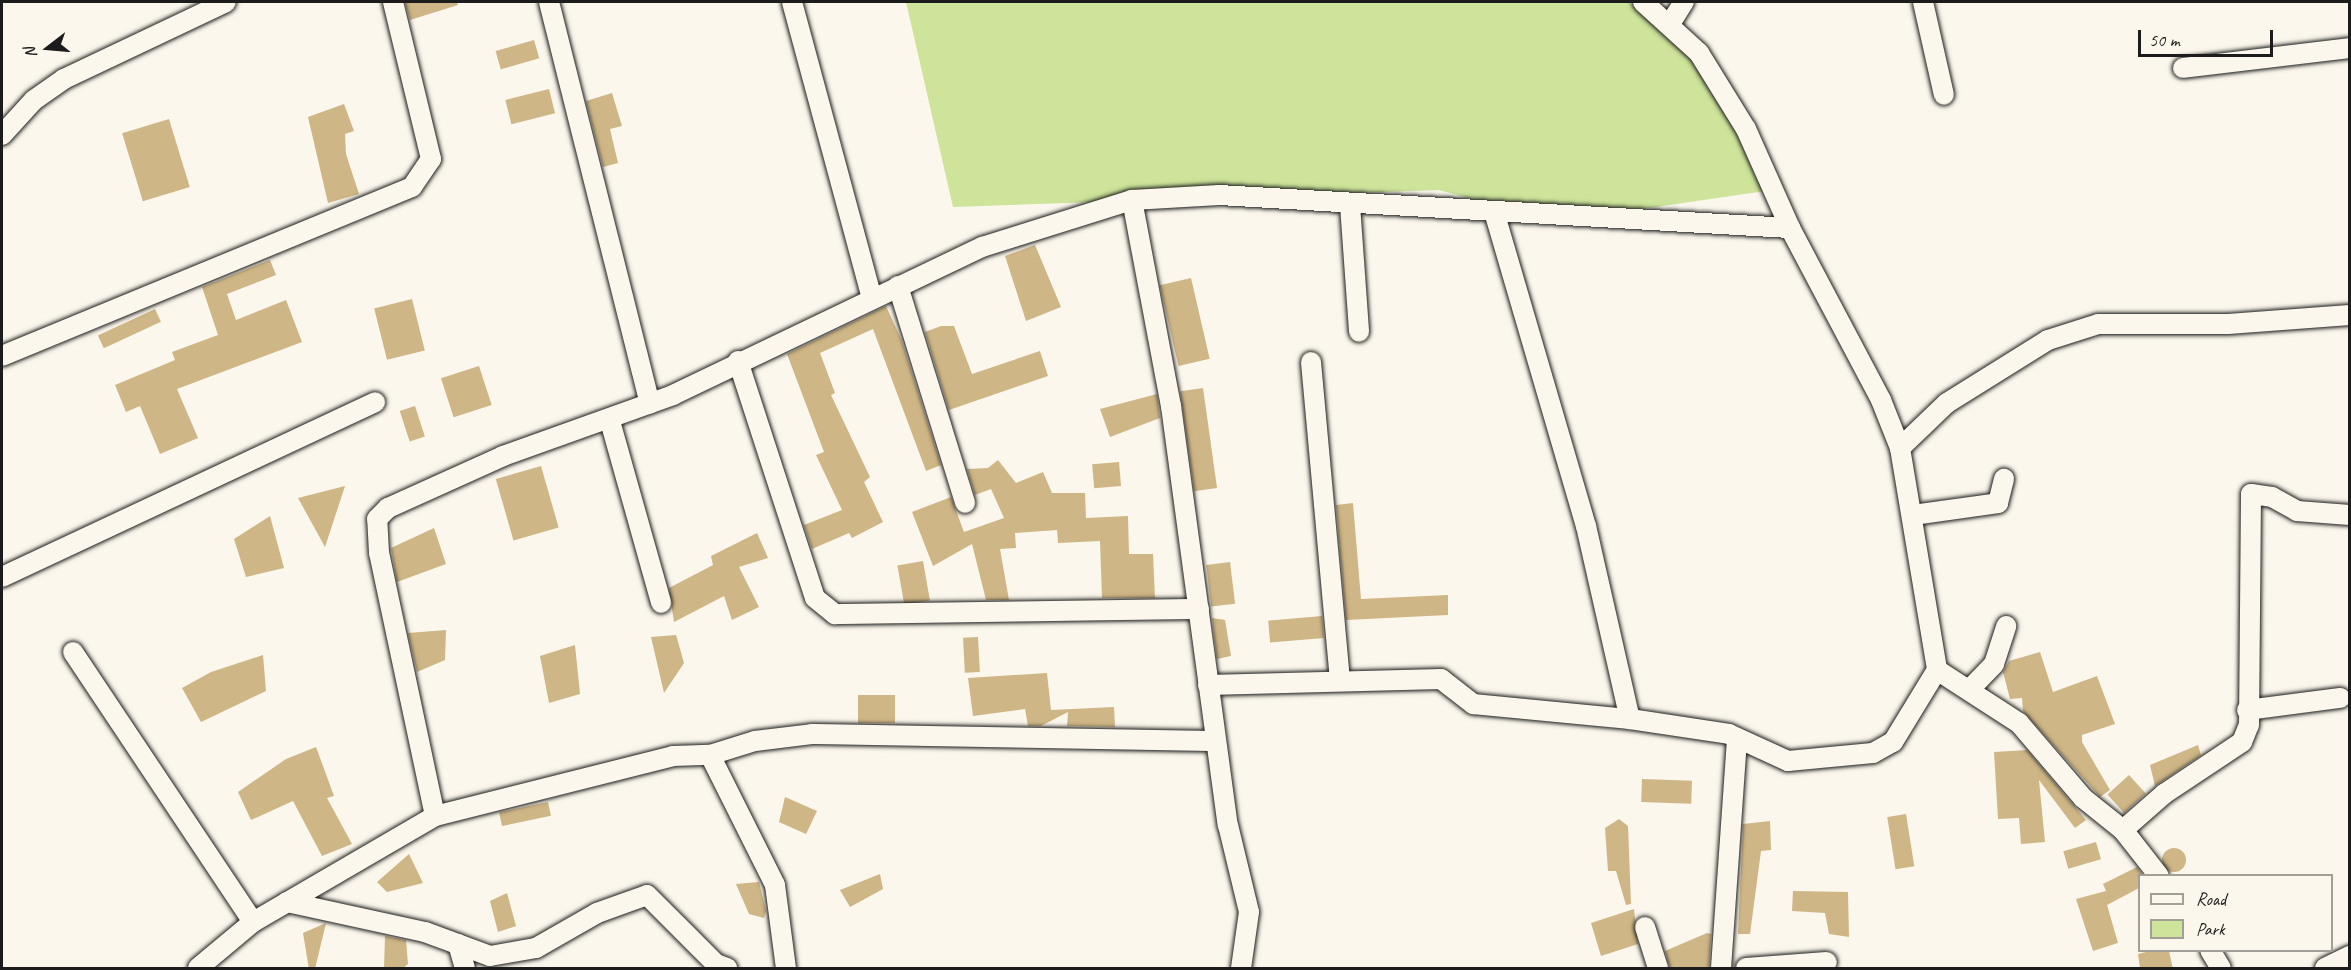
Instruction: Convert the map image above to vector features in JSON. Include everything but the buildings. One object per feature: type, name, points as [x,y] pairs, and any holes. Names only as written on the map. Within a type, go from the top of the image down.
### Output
[{"type":"street","points":[[2,135],[34,100],[64,79],[226,2]]},
{"type":"street","points":[[2,356],[412,187],[431,159],[393,2]]},
{"type":"street","points":[[549,2],[650,403]]},
{"type":"street","points":[[792,2],[872,298]]},
{"type":"street","points":[[1208,685],[1441,679],[1473,704],[1630,719],[1737,739],[1788,761],[1873,753],[1893,742],[1937,670],[1913,515],[1900,448],[1842,321],[1790,228],[1746,129],[1699,53],[1670,24],[1642,2]]},
{"type":"street","points":[[1670,24],[1684,2]]},
{"type":"street","points":[[1923,2],[1944,95]]},
{"type":"street","points":[[2183,68],[2349,48]]},
{"type":"street","points":[[435,816],[379,553],[377,519],[388,508],[503,456],[610,421],[982,247],[1132,200],[1219,195],[1495,215],[1790,228]]},
{"type":"street","points":[[1132,200],[1171,406],[1215,741],[1249,912],[1241,969]]},
{"type":"street","points":[[1350,205],[1359,332]]},
{"type":"street","points":[[1495,215],[1586,526],[1630,719]]},
{"type":"street","points":[[898,286],[965,503]]},
{"type":"street","points":[[1900,448],[1947,403],[2049,340],[2098,324],[2228,324],[2349,315]]},
{"type":"street","points":[[738,361],[815,598],[835,614],[1199,609]]},
{"type":"street","points":[[1311,362],[1340,681]]},
{"type":"street","points":[[2,577],[375,402]]},
{"type":"street","points":[[610,421],[662,603]]},
{"type":"street","points":[[1913,515],[1998,503],[2004,479]]},
{"type":"street","points":[[2123,830],[2164,794],[2241,742],[2249,725],[2247,710],[2250,494],[2272,497],[2297,511],[2349,515]]},
{"type":"street","points":[[1971,688],[1994,664],[2006,626]]},
{"type":"street","points":[[73,652],[253,922]]},
{"type":"street","points":[[1937,670],[1971,688],[2019,723],[2083,798],[2123,830],[2157,874]]},
{"type":"street","points":[[2247,710],[2340,698]]},
{"type":"street","points":[[198,969],[253,922],[435,816],[674,756],[710,755],[755,741],[812,734],[1215,741]]},
{"type":"street","points":[[1721,969],[1737,739]]},
{"type":"street","points":[[710,755],[775,885],[786,969]]},
{"type":"street","points":[[287,902],[350,912],[458,944],[490,956],[519,953],[647,895],[716,964],[727,969]]},
{"type":"street","points":[[1645,927],[1658,969]]},
{"type":"street","points":[[458,944],[465,969]]},
{"type":"street","points":[[2211,952],[2222,969]]},
{"type":"street","points":[[2325,969],[2349,956]]},
{"type":"street","points":[[1746,969],[1827,962]]},
{"type":"green space","points":[[906,2],[1629,2],[1709,77],[1765,191],[1608,214],[1509,209],[1439,190],[953,207]]}]
